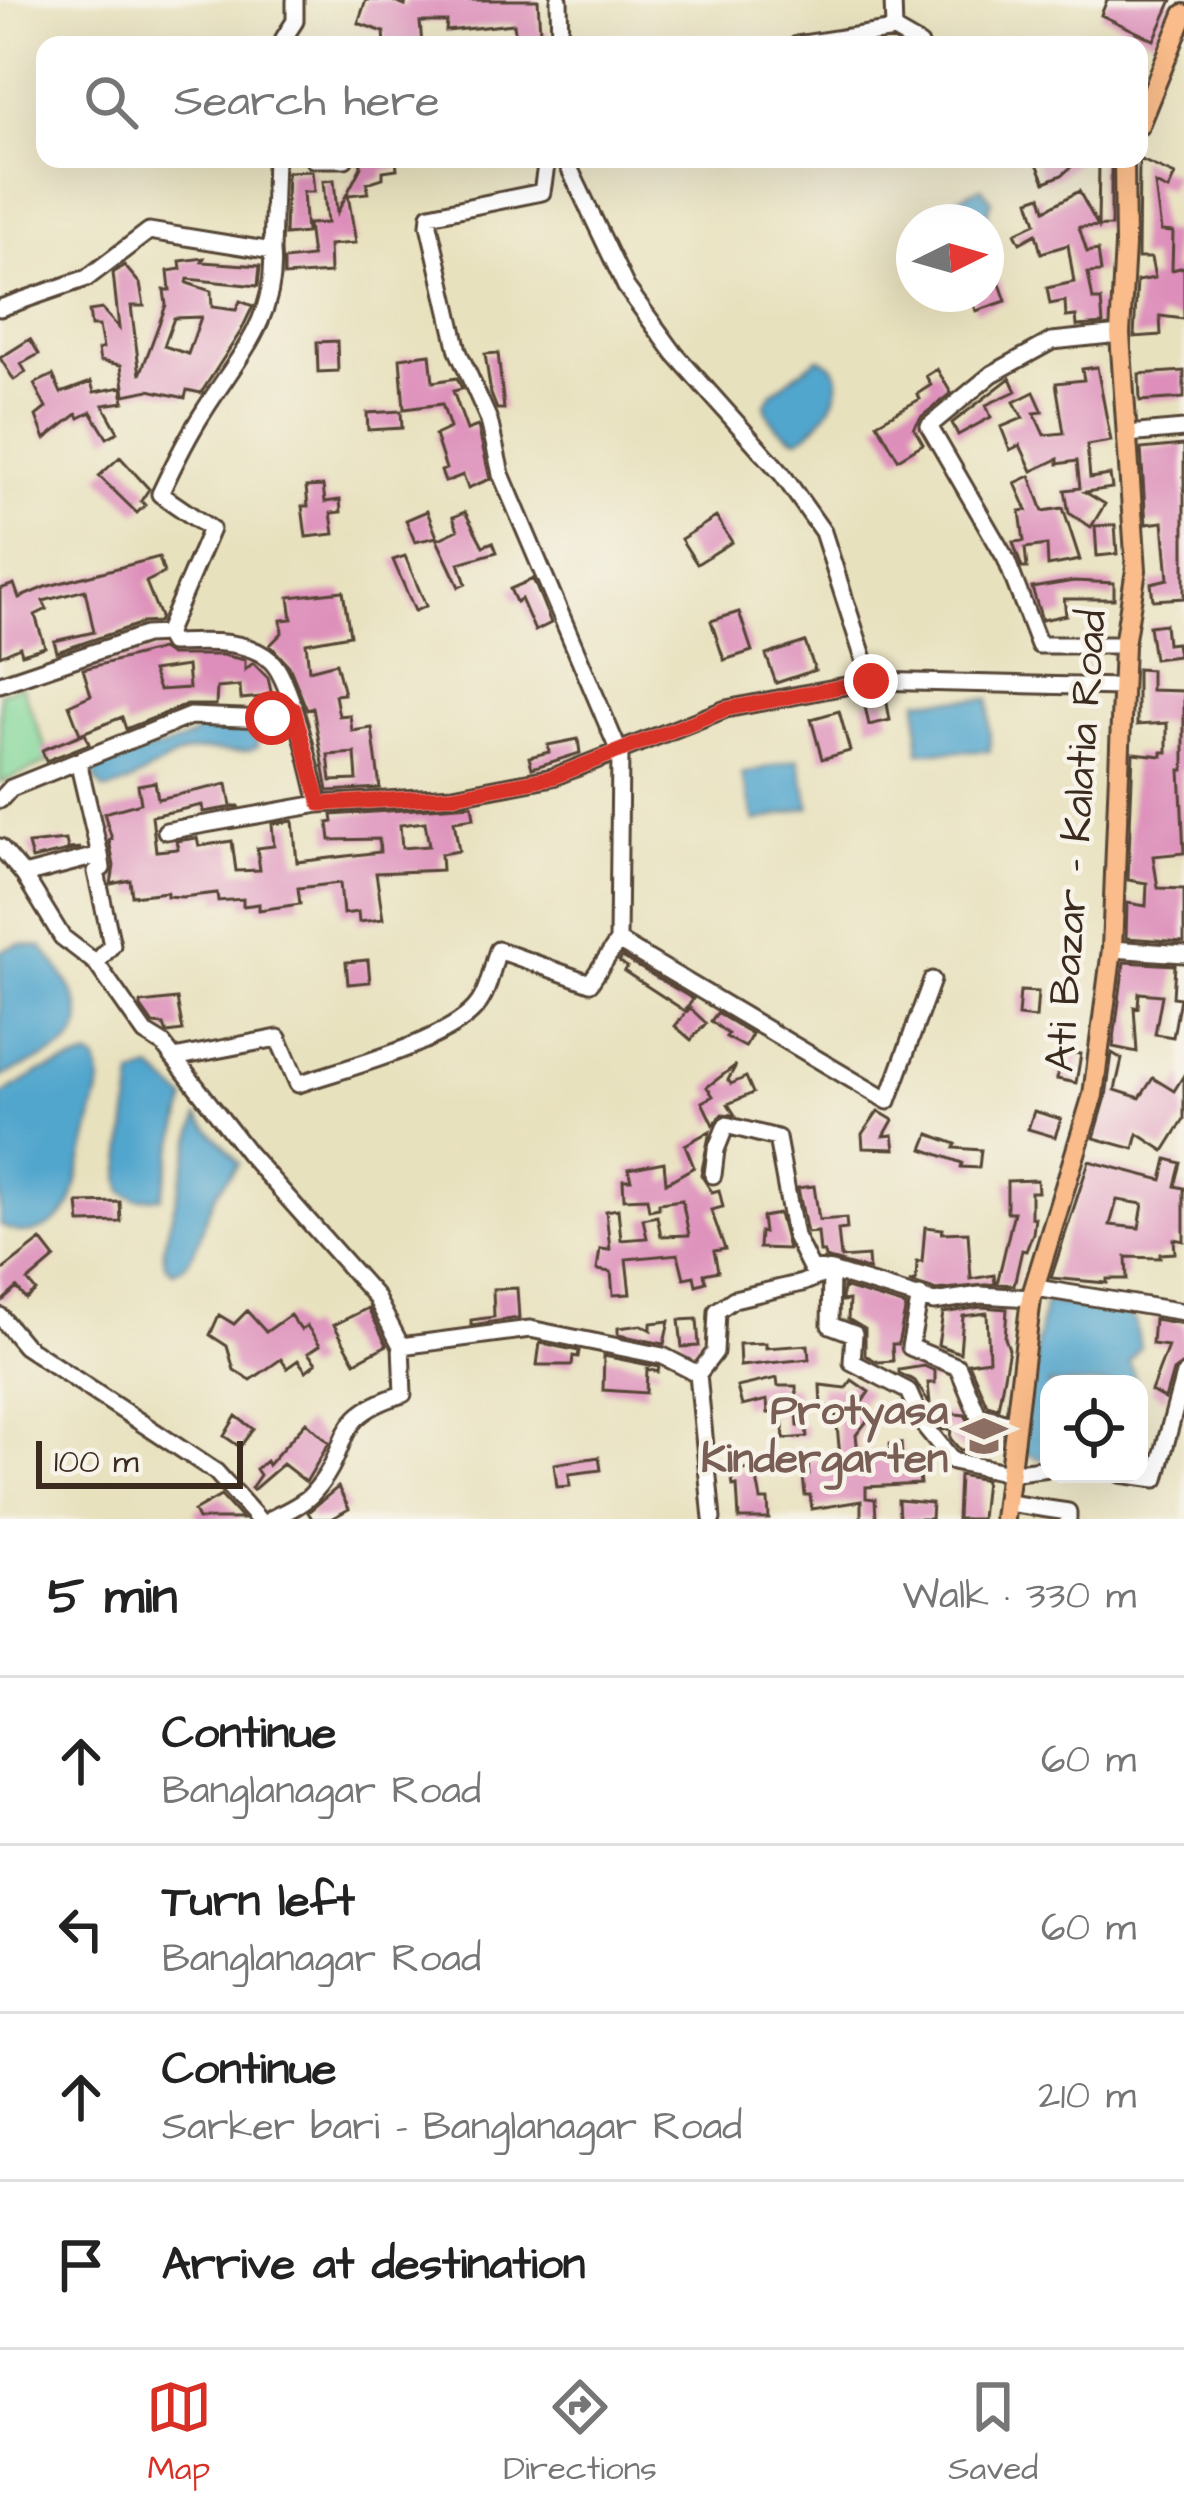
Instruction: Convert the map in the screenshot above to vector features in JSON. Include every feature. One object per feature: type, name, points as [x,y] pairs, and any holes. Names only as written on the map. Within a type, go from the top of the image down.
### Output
[{"type":"main road","points":[[1148,106],[1184,14]]},
{"type":"main road","name":"Ati Bazar - Kalatia Road","points":[[1006,1511],[1034,1293],[1093,1095],[1112,949],[1121,687],[1136,570],[1120,334],[1125,244],[1122,168]]},
{"type":"street","points":[[285,36],[295,21],[295,0]]},
{"type":"street","points":[[559,0],[560,36]]},
{"type":"street","points":[[893,0],[894,30]]},
{"type":"street","points":[[855,36],[894,30],[904,36]]},
{"type":"street","points":[[166,634],[211,529],[160,494],[202,413],[256,333],[275,283],[275,168]]},
{"type":"street","points":[[174,1058],[278,1038],[298,1084],[388,1054],[464,1019],[481,1001],[498,950],[590,982],[618,940],[620,754],[500,474],[489,420],[458,351],[429,225],[430,214],[542,192],[546,168]]},
{"type":"street","points":[[569,168],[626,286],[675,354],[782,474],[823,532],[871,681]]},
{"type":"street","points":[[0,308],[87,278],[149,231],[272,251]]},
{"type":"street","points":[[1120,334],[1052,341],[992,374],[929,426],[1006,559],[1040,645],[1124,645]]},
{"type":"street","points":[[1127,434],[1184,429]]},
{"type":"street","points":[[0,684],[146,635],[166,634]]},
{"type":"street","points":[[166,634],[171,643],[211,642],[246,648],[273,662],[294,709],[320,804]]},
{"type":"street","points":[[166,831],[320,804],[453,796],[553,777],[726,709],[871,681],[1121,687]]},
{"type":"street","points":[[0,800],[11,788],[190,716],[272,718],[294,709]]},
{"type":"street","points":[[78,761],[100,855],[102,868],[96,872],[112,945],[96,963]]},
{"type":"street","points":[[0,848],[24,874],[62,937],[96,963],[145,1033],[164,1044],[248,1154],[375,1296],[401,1346],[403,1394],[375,1402],[353,1416],[310,1497],[272,1519]]},
{"type":"street","points":[[24,874],[100,855]]},
{"type":"street","points":[[618,940],[888,1101],[932,980]]},
{"type":"street","points":[[1112,949],[1184,954]]},
{"type":"street","points":[[713,1175],[726,1125],[778,1138],[795,1236],[812,1268],[934,1302],[1034,1293],[1184,1312]]},
{"type":"street","points":[[712,1519],[698,1374],[715,1352],[717,1311],[734,1299],[832,1271]]},
{"type":"street","points":[[832,1271],[830,1325],[854,1334],[852,1362],[908,1391],[922,1424],[953,1461],[1009,1473],[1040,1469]]},
{"type":"street","points":[[920,1296],[910,1347],[958,1367],[978,1415],[1015,1425]]},
{"type":"street","points":[[0,1316],[26,1346],[216,1472],[250,1516]]},
{"type":"street","points":[[401,1346],[530,1329],[663,1356],[698,1374]]},
{"type":"street","points":[[1148,1477],[1156,1478],[1184,1376]]},
{"type":"street","points":[[1006,1511],[1068,1512],[1068,1519]]},
{"type":"green space","points":[[21,685],[51,761],[0,783],[0,693]]},
{"type":"water","points":[[981,187],[992,201],[991,204],[946,204]]},
{"type":"water","points":[[818,358],[831,365],[838,386],[818,423],[798,439],[776,426],[765,404],[773,392]]},
{"type":"water","points":[[989,699],[990,751],[919,752],[918,700]]},
{"type":"water","points":[[210,722],[237,724],[257,741],[257,747],[182,754],[112,789],[104,790],[95,778],[95,761],[166,747]]},
{"type":"water","points":[[798,759],[810,807],[755,822],[742,774]]},
{"type":"water","points":[[19,944],[42,947],[76,1000],[79,1027],[60,1050],[0,1078],[0,951]]},
{"type":"water","points":[[90,1057],[96,1061],[101,1083],[71,1205],[40,1230],[21,1232],[0,1225],[0,1096],[40,1072]]},
{"type":"water","points":[[152,1069],[186,1100],[161,1197],[136,1199],[123,1192],[120,1179],[133,1077]]},
{"type":"water","points":[[198,1117],[239,1163],[215,1195],[189,1259],[173,1272],[165,1265],[163,1248]]},
{"type":"water","points":[[1045,1302],[1123,1311],[1135,1321],[1140,1347],[1129,1362],[1134,1375],[1040,1375],[1040,1459],[1017,1449]]},
{"type":"building","points":[[366,0],[391,0],[405,6],[406,0],[538,0],[540,32],[548,31],[548,36],[516,36],[514,24],[446,31],[447,22],[420,22],[421,36],[384,36],[358,23]]},
{"type":"building","points":[[1107,0],[1172,0],[1154,40],[1101,15]]},
{"type":"building","points":[[1148,163],[1175,175],[1168,190],[1155,184],[1161,231],[1173,232],[1172,270],[1184,267],[1184,319],[1160,316],[1161,335],[1134,337],[1137,281],[1155,278],[1151,258],[1138,258],[1139,168],[1148,168]]},
{"type":"building","points":[[360,168],[397,168],[367,183],[368,193],[348,195],[356,243],[329,245],[330,273],[284,276],[284,260],[312,257],[308,224],[327,223],[323,181],[334,180],[337,213]]},
{"type":"building","points":[[1039,168],[1070,168],[1062,175],[1045,182]]},
{"type":"building","points":[[1099,168],[1111,168],[1111,226],[1079,227],[1087,252],[1098,250],[1101,272],[1088,273],[1093,300],[1101,300],[1103,324],[1077,326],[1076,316],[1066,317],[1065,301],[1050,304],[1047,288],[1074,282],[1068,245],[1041,253],[1036,234],[1020,243],[1015,233],[1036,223],[1029,200],[1041,196],[1045,210],[1079,191],[1098,226]]},
{"type":"building","points":[[312,171],[314,192],[303,192],[306,233],[285,235],[287,172]]},
{"type":"building","points":[[204,258],[202,262],[260,266],[258,286],[188,279],[187,283],[211,291],[212,307],[236,310],[240,301],[253,306],[201,393],[187,390],[185,398],[149,390],[125,395],[121,365],[100,361],[99,326],[91,326],[89,311],[102,309],[119,328],[113,273],[124,265],[140,284],[144,306],[131,306],[140,375],[166,305],[168,271],[181,269],[180,261]],"holes":[[[201,317],[188,354],[164,346],[174,318]]]},
{"type":"building","points":[[30,339],[39,354],[21,364],[26,372],[14,380],[0,358]]},
{"type":"building","points":[[337,341],[338,371],[318,372],[317,342]]},
{"type":"building","points":[[498,353],[504,409],[497,409],[491,394],[485,354]]},
{"type":"building","points":[[430,354],[433,382],[457,378],[462,389],[453,391],[467,430],[478,426],[490,479],[468,488],[463,475],[445,482],[441,471],[446,469],[435,435],[450,428],[442,404],[404,409],[400,358]]},
{"type":"building","points":[[1097,367],[1111,441],[1087,445],[1090,478],[1110,475],[1112,488],[1085,492],[1105,504],[1091,527],[1069,513],[1065,490],[1080,488],[1077,461],[1058,464],[1058,459],[1032,471],[1020,445],[1010,450],[1001,427],[1023,418],[1014,402],[1034,392],[1043,412],[1034,413],[1044,435],[1064,433],[1056,383],[1084,380],[1082,369]]},
{"type":"building","points":[[937,369],[951,393],[914,428],[923,444],[898,459],[877,423],[920,399],[917,394],[931,385],[926,376]]},
{"type":"building","points":[[1184,371],[1184,398],[1140,401],[1139,374]]},
{"type":"building","points":[[53,375],[61,393],[91,382],[94,392],[122,387],[124,402],[103,405],[118,432],[107,438],[91,412],[79,418],[77,414],[45,439],[36,416],[46,408],[34,384]]},
{"type":"building","points":[[1010,378],[1016,391],[986,405],[991,417],[958,435],[952,423]]},
{"type":"building","points":[[401,411],[402,428],[368,430],[367,413]]},
{"type":"building","points":[[1184,445],[1184,598],[1153,600],[1151,583],[1168,579],[1163,522],[1146,524],[1141,449]]},
{"type":"building","points":[[120,457],[149,489],[137,513],[99,476]]},
{"type":"building","points":[[1030,476],[1043,511],[1063,508],[1080,560],[1048,566],[1047,545],[1025,548],[1027,568],[1022,568],[1013,542],[1024,541],[1020,511],[1027,510],[1015,483]]},
{"type":"building","points":[[323,486],[325,502],[340,500],[341,512],[331,513],[334,534],[306,537],[302,506],[308,506],[306,487]]},
{"type":"building","points":[[427,511],[437,537],[415,542],[406,520]]},
{"type":"building","points":[[465,512],[483,546],[493,542],[497,552],[459,563],[466,584],[459,587],[437,540],[458,530],[453,517]]},
{"type":"building","points":[[716,517],[732,542],[697,564],[681,539]]},
{"type":"building","points":[[1115,525],[1117,554],[1097,556],[1095,526]]},
{"type":"building","points":[[405,556],[426,606],[415,611],[393,560]]},
{"type":"building","points":[[159,557],[164,573],[146,582],[158,622],[57,652],[54,641],[94,632],[85,590],[43,601],[47,609],[35,615],[45,647],[22,654],[20,647],[0,656],[0,589],[14,584],[19,598]]},
{"type":"building","points":[[533,579],[551,623],[535,631],[521,599],[516,602],[510,589]]},
{"type":"building","points":[[1074,581],[1114,583],[1114,599],[1064,599],[1066,615],[1042,620],[1032,588]]},
{"type":"building","points":[[343,591],[350,635],[306,643],[309,670],[336,663],[344,694],[335,695],[339,716],[350,715],[352,731],[372,728],[380,788],[328,791],[313,708],[307,710],[289,666],[270,645],[282,633],[281,620],[292,619],[289,597]],"holes":[[[355,753],[357,780],[331,781],[328,755]]]},
{"type":"building","points":[[739,612],[752,651],[724,660],[711,621]]},
{"type":"building","points":[[1165,624],[1167,644],[1176,643],[1178,656],[1154,659],[1149,626]]},
{"type":"building","points":[[805,642],[815,670],[776,683],[766,655]]},
{"type":"building","points":[[161,649],[170,655],[222,655],[245,660],[245,670],[253,663],[268,678],[272,696],[241,699],[240,686],[217,688],[216,705],[186,705],[126,729],[122,717],[80,734],[69,705],[91,695],[83,669]],"holes":[[[187,666],[189,688],[159,690],[152,671]]]},
{"type":"building","points":[[1137,669],[1151,670],[1151,690],[1184,691],[1184,770],[1180,770],[1184,853],[1153,856],[1158,888],[1184,889],[1184,942],[1126,938],[1127,903],[1146,906],[1147,883],[1128,880],[1133,753],[1162,756],[1167,752],[1167,723],[1137,725]]},
{"type":"building","points":[[886,698],[890,720],[869,725],[864,702]]},
{"type":"building","points":[[839,711],[850,751],[822,759],[811,719]]},
{"type":"building","points":[[85,733],[89,744],[46,761],[42,750]]},
{"type":"building","points":[[578,739],[580,753],[532,768],[529,757],[549,752],[548,745]]},
{"type":"building","points":[[155,782],[158,799],[227,784],[231,806],[240,806],[203,812],[202,805],[152,816],[156,851],[178,849],[176,841],[197,838],[199,846],[232,841],[236,871],[260,870],[257,848],[274,846],[272,824],[293,821],[297,862],[380,852],[379,839],[330,840],[332,815],[472,805],[474,818],[454,821],[459,851],[441,854],[442,870],[376,873],[383,919],[359,922],[358,912],[343,914],[340,883],[298,888],[300,904],[259,910],[259,904],[243,906],[243,899],[218,901],[217,893],[132,896],[130,880],[111,884],[112,839],[104,813],[141,803],[138,785]],"holes":[[[425,822],[429,846],[402,848],[400,825]]]},
{"type":"building","points":[[66,840],[68,849],[81,848],[32,859],[28,844]]},
{"type":"building","points":[[622,957],[693,999],[685,1011],[624,971]]},
{"type":"building","points":[[368,960],[370,982],[348,984],[346,962]]},
{"type":"building","points":[[1124,962],[1175,965],[1173,997],[1180,998],[1173,1037],[1155,1034],[1162,995],[1139,993],[1138,1008],[1134,1007],[1137,1052],[1113,1047]]},
{"type":"building","points":[[1020,991],[1038,992],[1036,1018],[1018,1016]]},
{"type":"building","points":[[177,999],[183,1031],[167,1033],[141,1007],[141,1003]]},
{"type":"building","points":[[690,1008],[706,1023],[691,1040],[675,1026]]},
{"type":"building","points":[[717,1013],[752,1034],[745,1047],[711,1021]]},
{"type":"building","points":[[1062,1051],[1081,1054],[1076,1083],[1057,1079]]},
{"type":"building","points":[[1112,1053],[1122,1059],[1115,1090],[1140,1098],[1153,1078],[1174,1091],[1184,1075],[1184,1119],[1164,1151],[1138,1134],[1134,1149],[1094,1138]]},
{"type":"building","points":[[736,1065],[728,1080],[731,1084],[746,1077],[753,1093],[728,1104],[735,1115],[722,1114],[713,1125],[702,1102],[713,1096],[707,1087]]},
{"type":"building","points":[[878,1111],[893,1120],[884,1136],[893,1135],[895,1149],[863,1148],[862,1134]]},
{"type":"building","points":[[1034,1111],[1061,1119],[1055,1137],[1028,1129]]},
{"type":"building","points":[[710,1131],[701,1175],[712,1192],[719,1190],[723,1207],[711,1210],[725,1249],[714,1251],[718,1271],[704,1274],[706,1282],[696,1285],[694,1276],[684,1278],[678,1254],[626,1259],[630,1294],[613,1295],[611,1272],[597,1270],[600,1249],[610,1250],[606,1211],[618,1209],[621,1240],[647,1238],[643,1219],[657,1216],[661,1236],[689,1235],[682,1200],[659,1203],[659,1208],[649,1210],[647,1198],[624,1199],[623,1180],[631,1180],[628,1169],[664,1162],[666,1183],[694,1167],[685,1145]]},
{"type":"building","points":[[929,1134],[956,1144],[954,1148],[981,1150],[979,1168],[961,1167],[962,1163],[923,1149]]},
{"type":"building","points":[[1167,1159],[1181,1163],[1175,1186],[1184,1188],[1184,1241],[1174,1239],[1175,1253],[1160,1254],[1160,1258],[1126,1257],[1127,1279],[1107,1279],[1107,1283],[1051,1278],[1089,1161],[1162,1180]],"holes":[[[1117,1200],[1143,1204],[1139,1228],[1110,1225]]]},
{"type":"building","points":[[1037,1180],[1038,1192],[1031,1192],[1033,1233],[1026,1251],[1022,1250],[1014,1285],[997,1284],[1014,1212],[1007,1212],[1007,1181]]},
{"type":"building","points":[[814,1186],[819,1220],[846,1218],[847,1229],[838,1230],[841,1258],[868,1256],[869,1270],[825,1258],[818,1232],[807,1233],[798,1188]]},
{"type":"building","points":[[120,1202],[121,1222],[80,1223],[78,1203]]},
{"type":"building","points":[[779,1214],[788,1249],[759,1248],[762,1217]]},
{"type":"building","points":[[925,1227],[943,1229],[942,1233],[968,1232],[971,1279],[994,1275],[995,1284],[935,1290],[909,1282],[916,1281],[917,1262],[922,1262]]},
{"type":"building","points":[[41,1240],[55,1258],[28,1281],[36,1291],[26,1299],[17,1288],[0,1303],[0,1272]]},
{"type":"building","points":[[843,1287],[906,1306],[898,1344],[892,1344],[893,1361],[878,1362],[865,1355],[865,1329],[848,1319],[849,1300],[842,1301]]},
{"type":"building","points":[[517,1288],[519,1318],[471,1325],[471,1320],[494,1317],[493,1289]]},
{"type":"building","points":[[981,1307],[1007,1309],[1009,1349],[998,1408],[987,1405],[969,1363],[989,1360],[987,1313],[963,1316],[960,1353],[938,1345],[943,1313]]},
{"type":"building","points":[[368,1308],[387,1345],[355,1362],[334,1325]]},
{"type":"building","points":[[247,1311],[266,1332],[290,1315],[301,1330],[307,1326],[320,1345],[308,1353],[316,1363],[306,1371],[298,1360],[287,1368],[281,1359],[251,1380],[234,1370],[227,1346],[210,1335],[219,1315],[234,1324]]},
{"type":"building","points":[[697,1319],[699,1346],[682,1347],[679,1320]]},
{"type":"building","points":[[1154,1319],[1184,1324],[1184,1363],[1173,1371],[1165,1399],[1151,1391],[1168,1346],[1152,1344]]},
{"type":"building","points":[[669,1321],[664,1344],[618,1335],[618,1328],[641,1325],[651,1330],[651,1323]]},
{"type":"building","points":[[540,1343],[579,1351],[578,1357],[573,1356],[572,1365],[537,1365]]},
{"type":"building","points":[[766,1343],[766,1348],[808,1345],[809,1359],[740,1366],[739,1344]]},
{"type":"building","points":[[604,1356],[659,1367],[658,1372],[647,1369],[646,1393],[603,1390]]},
{"type":"building","points":[[924,1366],[935,1371],[935,1383],[928,1383],[930,1404],[915,1381],[899,1373]]},
{"type":"building","points":[[777,1378],[778,1386],[796,1386],[798,1426],[806,1426],[807,1437],[784,1439],[782,1413],[768,1413],[767,1400],[742,1406],[737,1387]]},
{"type":"building","points":[[852,1380],[869,1392],[859,1407],[871,1416],[856,1435],[859,1460],[891,1457],[890,1444],[901,1443],[902,1457],[917,1455],[920,1484],[866,1487],[866,1498],[875,1499],[876,1519],[861,1519],[861,1501],[812,1509],[810,1495],[805,1495],[803,1476],[809,1475],[808,1460],[840,1456],[835,1406],[821,1407],[820,1385],[846,1388]]},
{"type":"building","points":[[932,1415],[965,1415],[971,1425],[992,1431],[992,1449],[960,1450],[950,1438],[951,1429],[943,1430]]},
{"type":"building","points":[[236,1416],[253,1429],[240,1447],[224,1436]]},
{"type":"building","points":[[306,1422],[329,1443],[306,1482],[283,1464],[253,1490],[260,1475],[256,1469],[266,1461],[268,1465]]},
{"type":"building","points":[[599,1457],[601,1470],[569,1474],[570,1486],[557,1487],[554,1464]]},
{"type":"building","points":[[755,1468],[761,1500],[768,1500],[769,1519],[739,1519],[737,1485],[733,1486],[731,1472]]},
{"type":"building","points":[[959,1475],[985,1480],[981,1519],[957,1519]]},
{"type":"building","points":[[338,1487],[349,1509],[331,1519],[312,1519],[308,1512]]},
{"type":"building","points":[[221,1496],[242,1519],[198,1519],[194,1511]]},
{"type":"building","points":[[898,1500],[932,1503],[931,1519],[899,1519]]},
{"type":"place","name":"Protyasa Kindergarten","points":[[984,1436]]},
{"type":"route","points":[[272,718],[294,709],[320,804],[365,802],[453,796],[553,777],[726,709],[871,681]]}]
